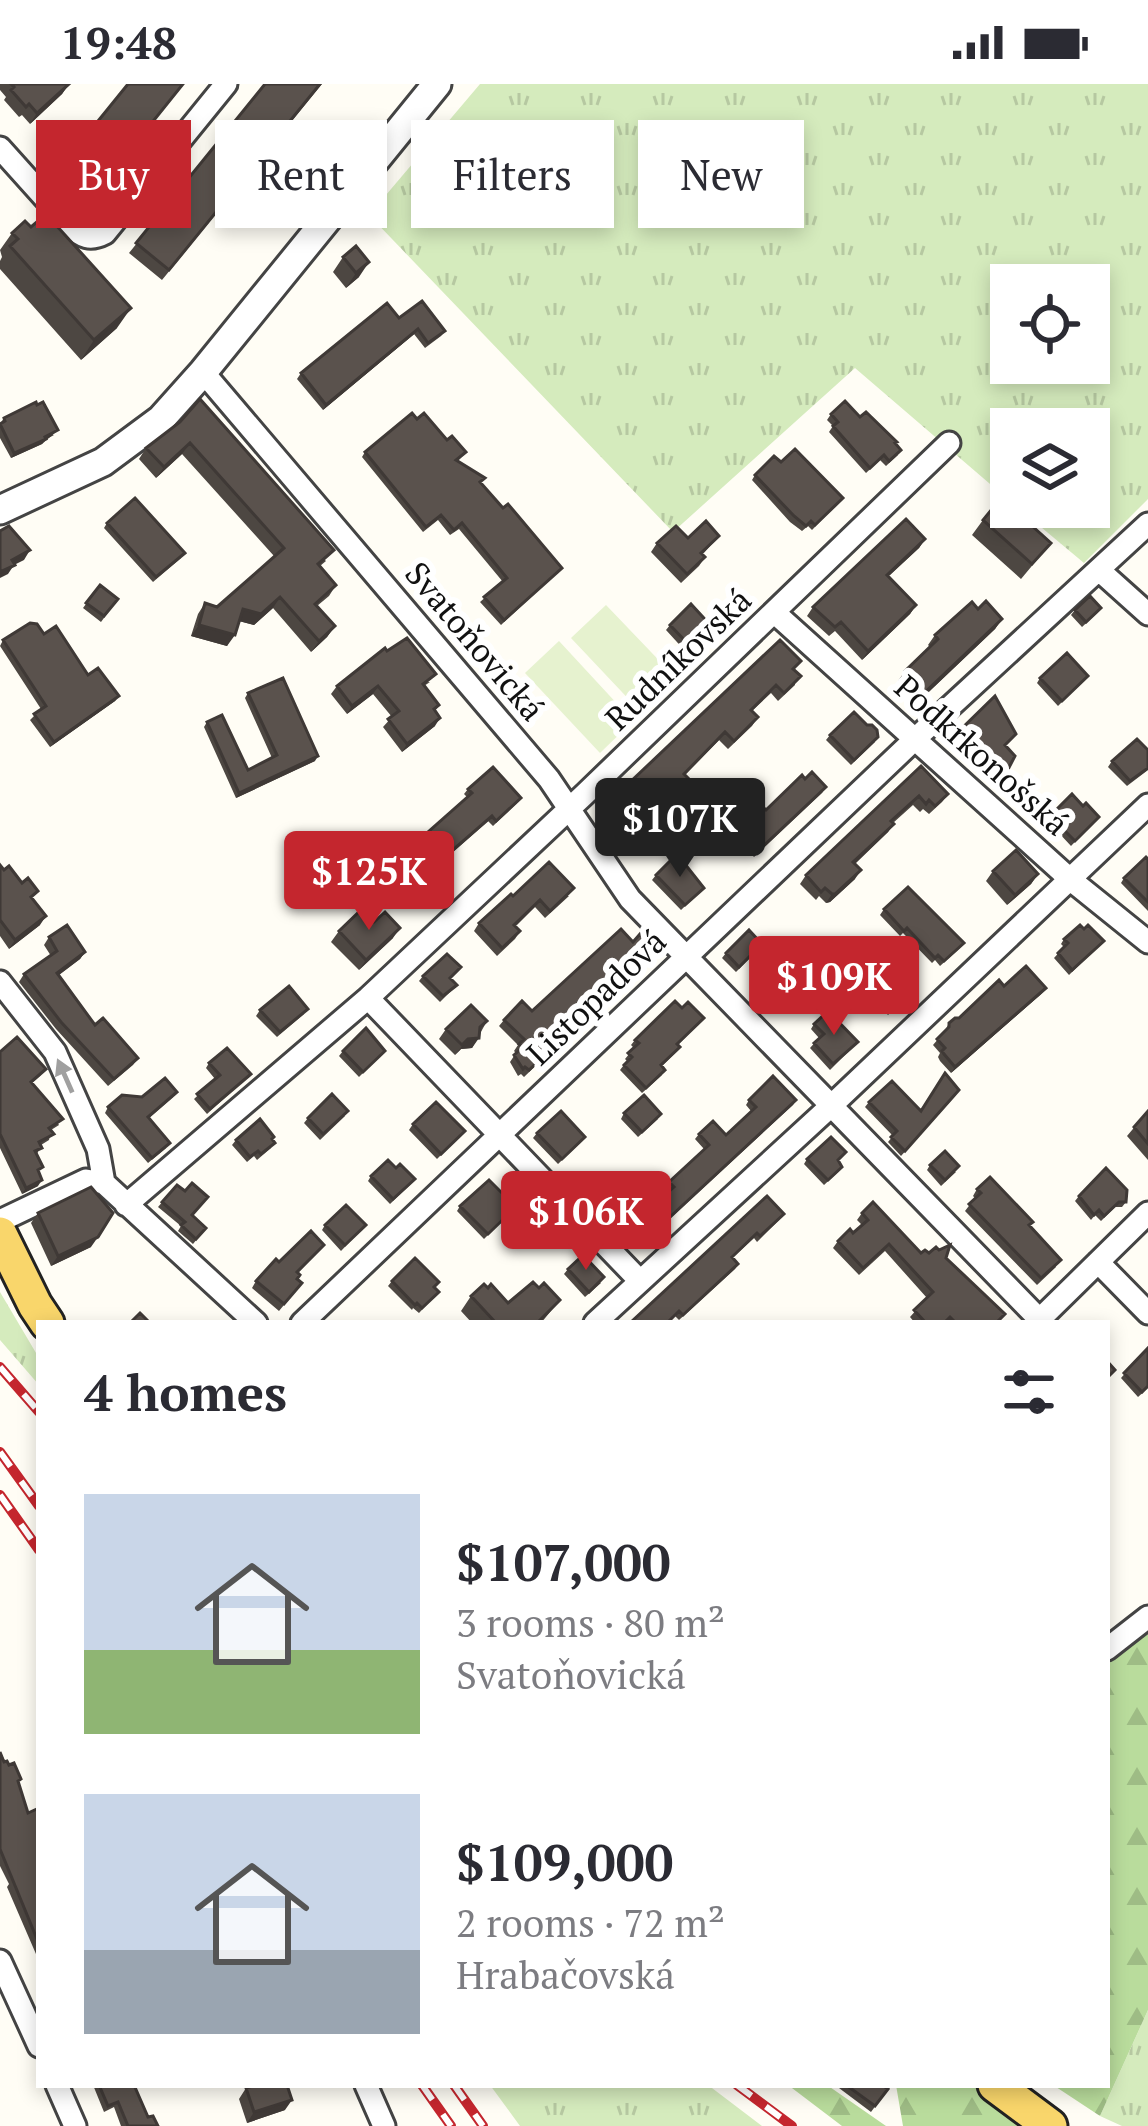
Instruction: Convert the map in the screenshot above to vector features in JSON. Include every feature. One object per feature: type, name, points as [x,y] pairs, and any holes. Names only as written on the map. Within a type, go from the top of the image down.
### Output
[{"type":"main road","points":[[0,1234],[44,1320]]},
{"type":"main road","points":[[999,2088],[1049,2126]]},
{"type":"street","points":[[0,148],[70,226],[81,236],[94,238],[105,232],[226,84]]},
{"type":"street","points":[[3,504],[103,462],[161,419],[437,84]]},
{"type":"street","name":"Svatoňovická","points":[[203,372],[570,807],[630,899],[1037,1320]]},
{"type":"street","name":"Rudníkovská","points":[[126,1205],[368,998],[949,443]]},
{"type":"street","name":"Listopadová","points":[[305,1320],[915,739],[1148,524]]},
{"type":"street","points":[[1099,570],[1148,614]]},
{"type":"street","name":"Podkrkonošská","points":[[775,613],[1071,880],[1148,942]]},
{"type":"street","points":[[598,1320],[1148,805]]},
{"type":"street","points":[[0,982],[55,1052],[98,1149],[104,1183],[253,1320]]},
{"type":"street","points":[[368,998],[640,1281]]},
{"type":"street","points":[[0,1220],[86,1180],[104,1183]]},
{"type":"street","points":[[1039,1320],[1148,1213]]},
{"type":"street","points":[[1099,1262],[1148,1313]]},
{"type":"street","points":[[1110,1647],[1148,1617]]},
{"type":"street","points":[[0,1961],[36,2040]]},
{"type":"street","points":[[57,2088],[75,2126]]},
{"type":"street","points":[[367,2088],[384,2126]]},
{"type":"green space","points":[[480,84],[1148,84],[1148,499],[1084,563],[1042,528],[1110,528],[1110,408],[990,408],[990,484],[855,368],[673,532],[381,228],[387,228],[387,194],[411,165],[411,228],[614,228],[614,120],[449,120]]},
{"type":"green space","points":[[606,605],[673,675],[638,709],[571,638]]},
{"type":"green space","points":[[559,641],[633,721],[600,753],[525,673]]},
{"type":"green space","points":[[0,1292],[36,1353],[36,1382],[0,1340]]},
{"type":"green space","points":[[1148,1617],[1148,2010],[1100,2116],[1058,2088],[1110,2088],[1110,1648]]},
{"type":"green space","points":[[1148,2010],[1148,2126],[1122,2126],[1100,2116]]},
{"type":"green space","points":[[492,2088],[712,2088],[762,2126],[520,2126]]},
{"type":"green space","points":[[792,2088],[831,2088],[886,2126],[842,2126]]},
{"type":"green space","points":[[897,2088],[976,2088],[1025,2126],[903,2126]]},
{"type":"building","points":[[11,84],[69,84],[37,113],[29,104],[26,107]]},
{"type":"building","points":[[128,84],[183,84],[154,120],[99,120]]},
{"type":"building","points":[[265,84],[320,84],[291,120],[236,120]]},
{"type":"building","points":[[215,146],[215,213],[169,270],[136,243],[148,228],[191,228],[191,175]]},
{"type":"building","points":[[25,221],[31,227],[36,223],[36,228],[59,228],[131,308],[94,340],[10,246],[18,239],[12,233]]},
{"type":"building","points":[[356,246],[369,262],[356,273],[343,257]]},
{"type":"building","points":[[422,301],[445,331],[428,343],[418,329],[326,405],[301,373],[387,303],[399,318]]},
{"type":"building","points":[[200,399],[334,550],[318,564],[336,585],[315,604],[335,626],[319,641],[280,597],[261,614],[243,609],[235,635],[199,625],[205,603],[217,607],[284,548],[190,443],[164,467],[146,448]]},
{"type":"building","points":[[845,401],[860,417],[866,412],[901,450],[889,461],[884,455],[870,468],[833,426],[838,422],[831,414]]},
{"type":"building","points":[[43,402],[58,430],[14,453],[0,424]]},
{"type":"building","points":[[412,413],[417,419],[424,413],[447,440],[452,436],[466,452],[456,460],[485,478],[480,482],[503,508],[508,504],[562,568],[504,620],[484,597],[507,578],[462,523],[454,530],[441,515],[426,527],[365,452]]},
{"type":"building","points":[[795,449],[843,498],[815,525],[811,521],[806,526],[794,516],[755,475],[774,456],[781,462]]},
{"type":"building","points":[[135,498],[185,553],[156,577],[107,523]]},
{"type":"building","points":[[906,519],[925,539],[887,575],[916,605],[868,651],[841,622],[835,627],[813,607]]},
{"type":"building","points":[[706,521],[719,536],[687,574],[657,543],[676,526],[688,538]]},
{"type":"building","points":[[9,526],[30,550],[0,572],[0,531]]},
{"type":"building","points":[[992,528],[1034,528],[1051,543],[1032,564]]},
{"type":"building","points":[[100,585],[118,599],[104,616],[86,603]]},
{"type":"building","points":[[1090,596],[1101,608],[1086,622],[1075,610]]},
{"type":"building","points":[[986,601],[1002,619],[922,695],[905,678],[909,675],[905,671],[972,602],[978,609]]},
{"type":"building","points":[[691,604],[712,627],[691,647],[670,625]]},
{"type":"building","points":[[30,623],[44,634],[56,626],[88,675],[98,668],[119,696],[54,742],[34,714],[46,706],[3,640]]},
{"type":"building","points":[[407,638],[436,674],[423,684],[439,705],[434,709],[440,718],[407,744],[388,719],[399,711],[378,686],[352,706],[337,686],[385,648]]},
{"type":"building","points":[[780,640],[801,661],[793,669],[801,676],[784,693],[776,685],[751,710],[758,717],[734,741],[725,732],[684,774],[710,800],[696,814],[668,785],[630,820],[624,819],[608,803]]},
{"type":"building","points":[[1067,653],[1088,676],[1062,701],[1040,678]]},
{"type":"building","points":[[283,678],[318,756],[239,793],[207,722],[222,715],[248,770],[277,755],[248,693]]},
{"type":"building","points":[[995,696],[1016,734],[1005,745],[1015,756],[1002,781],[956,734]]},
{"type":"building","points":[[854,712],[877,730],[878,737],[854,760],[830,735]]},
{"type":"building","points":[[1137,739],[1148,750],[1148,768],[1130,781],[1112,761]]},
{"type":"building","points":[[921,766],[948,794],[935,806],[919,796],[853,862],[861,870],[835,894],[825,888],[821,892],[806,875]]},
{"type":"building","points":[[493,767],[521,798],[446,856],[427,833]]},
{"type":"building","points":[[812,772],[826,787],[758,851],[744,837],[756,825],[747,814],[759,803],[766,810],[802,775],[805,779]]},
{"type":"building","points":[[1072,794],[1099,817],[1075,841],[1053,813]]},
{"type":"building","points":[[1016,850],[1038,874],[1015,895],[993,871]]},
{"type":"building","points":[[677,854],[704,888],[685,905],[656,875]]},
{"type":"building","points":[[1148,859],[1148,902],[1124,878]]},
{"type":"building","points":[[549,862],[574,888],[550,911],[540,900],[514,925],[520,931],[502,948],[479,923]]},
{"type":"building","points":[[0,865],[4,870],[9,866],[22,883],[28,878],[38,891],[31,897],[46,916],[15,940],[0,920]]},
{"type":"building","points":[[908,887],[964,943],[944,961],[938,955],[935,958],[884,909]]},
{"type":"building","points":[[362,909],[374,922],[385,912],[400,928],[366,960],[339,931]]},
{"type":"building","points":[[67,925],[85,952],[57,973],[95,1025],[103,1018],[138,1058],[114,1079],[24,974],[57,951],[49,937]]},
{"type":"building","points":[[1080,925],[1084,929],[1088,925],[1104,941],[1072,970],[1058,953],[1068,943],[1064,939]]},
{"type":"building","points":[[621,929],[633,942],[640,934],[655,949],[623,980],[621,977],[609,989],[605,985],[552,1048],[529,1070],[523,1069],[514,1055],[524,1039],[504,1020],[522,1001],[532,1011]]},
{"type":"building","points":[[749,930],[762,944],[739,967],[726,953]]},
{"type":"building","points":[[447,954],[461,967],[450,978],[457,985],[443,996],[423,976]]},
{"type":"building","points":[[897,965],[916,986],[891,1010],[865,982],[878,970],[884,977]]},
{"type":"building","points":[[1026,966],[1046,988],[955,1067],[937,1039],[999,980],[1004,986]]},
{"type":"building","points":[[289,986],[308,1009],[280,1032],[260,1010]]},
{"type":"building","points":[[675,1001],[682,1008],[688,1002],[704,1018],[677,1044],[680,1047],[661,1065],[665,1070],[646,1088],[624,1065],[632,1057],[628,1053]]},
{"type":"building","points":[[471,1005],[487,1021],[480,1027],[479,1038],[462,1045],[446,1029]]},
{"type":"building","points":[[828,1011],[858,1042],[833,1064],[814,1043],[824,1034],[814,1024]]},
{"type":"building","points":[[366,1028],[385,1051],[363,1072],[343,1051]]},
{"type":"building","points":[[17,1037],[46,1069],[31,1082],[63,1119],[49,1128],[54,1134],[39,1142],[42,1148],[35,1151],[43,1167],[38,1170],[42,1180],[26,1188],[0,1134],[0,1052]]},
{"type":"building","points":[[227,1048],[251,1074],[210,1109],[197,1094],[220,1075],[209,1063]]},
{"type":"building","points":[[945,1073],[959,1090],[905,1151],[891,1137],[897,1131],[869,1102],[892,1081],[921,1111]]},
{"type":"building","points":[[773,1076],[796,1100],[642,1243],[611,1206],[616,1201],[610,1195],[624,1182],[649,1209],[674,1187],[669,1182],[709,1145],[699,1134],[713,1121],[726,1135],[756,1107],[749,1100]]},
{"type":"building","points":[[165,1078],[177,1092],[148,1117],[170,1143],[152,1158],[108,1107],[122,1095],[142,1097]]},
{"type":"building","points":[[332,1094],[348,1111],[323,1134],[308,1118]]},
{"type":"building","points":[[644,1095],[661,1114],[642,1132],[624,1113]]},
{"type":"building","points":[[436,1102],[465,1131],[441,1154],[413,1124]]},
{"type":"building","points":[[561,1111],[585,1137],[562,1159],[537,1133]]},
{"type":"building","points":[[1148,1111],[1148,1144],[1134,1127]]},
{"type":"building","points":[[260,1119],[275,1143],[250,1157],[236,1140]]},
{"type":"building","points":[[831,1137],[846,1152],[838,1160],[842,1167],[828,1180],[807,1159]]},
{"type":"building","points":[[945,1151],[959,1166],[945,1180],[930,1165]]},
{"type":"building","points":[[388,1160],[396,1168],[400,1164],[415,1179],[393,1199],[371,1176]]},
{"type":"building","points":[[1106,1168],[1127,1190],[1126,1202],[1119,1202],[1104,1216],[1099,1210],[1094,1215],[1079,1196]]},
{"type":"building","points":[[990,1177],[1061,1260],[1041,1278],[969,1204]]},
{"type":"building","points":[[489,1180],[516,1207],[488,1234],[460,1206]]},
{"type":"building","points":[[192,1183],[208,1197],[192,1215],[206,1228],[196,1239],[162,1202],[177,1185],[185,1191]]},
{"type":"building","points":[[91,1187],[113,1213],[98,1237],[58,1256],[38,1213]]},
{"type":"building","points":[[767,1196],[784,1214],[732,1257],[738,1264],[683,1315],[679,1311],[670,1320],[633,1320]]},
{"type":"building","points":[[873,1202],[921,1253],[950,1245],[946,1258],[1005,1314],[999,1320],[923,1320],[914,1310],[933,1292],[889,1244],[863,1268],[838,1241],[868,1220],[862,1213]]},
{"type":"building","points":[[346,1205],[366,1225],[345,1245],[325,1225]]},
{"type":"building","points":[[311,1231],[324,1245],[297,1272],[302,1283],[284,1304],[256,1281]]},
{"type":"building","points":[[583,1255],[604,1277],[589,1292],[568,1269]]},
{"type":"building","points":[[415,1258],[439,1282],[434,1287],[439,1292],[422,1308],[392,1281]]},
{"type":"building","points":[[533,1282],[539,1288],[544,1283],[560,1300],[540,1320],[493,1320],[471,1296],[484,1284],[488,1288],[491,1284],[508,1303]]},
{"type":"building","points":[[1148,1348],[1148,1386],[1142,1392],[1124,1373]]},
{"type":"building","points":[[0,1752],[4,1762],[14,1763],[28,1813],[36,1809],[36,1937],[0,1849]]},
{"type":"building","points":[[100,2088],[135,2088],[148,2117],[153,2116],[158,2126],[128,2126],[118,2102],[108,2106]]},
{"type":"building","points":[[246,2088],[288,2088],[292,2100],[254,2112]]},
{"type":"building","points":[[850,2088],[888,2089],[875,2106]]},
{"type":"railway","points":[[0,1367],[36,1409]]},
{"type":"railway","points":[[0,1452],[36,1502]]},
{"type":"railway","points":[[0,1495],[36,1546]]},
{"type":"railway","points":[[424,2088],[451,2126]]},
{"type":"railway","points":[[456,2088],[483,2126]]},
{"type":"railway","points":[[741,2088],[792,2126]]}]
